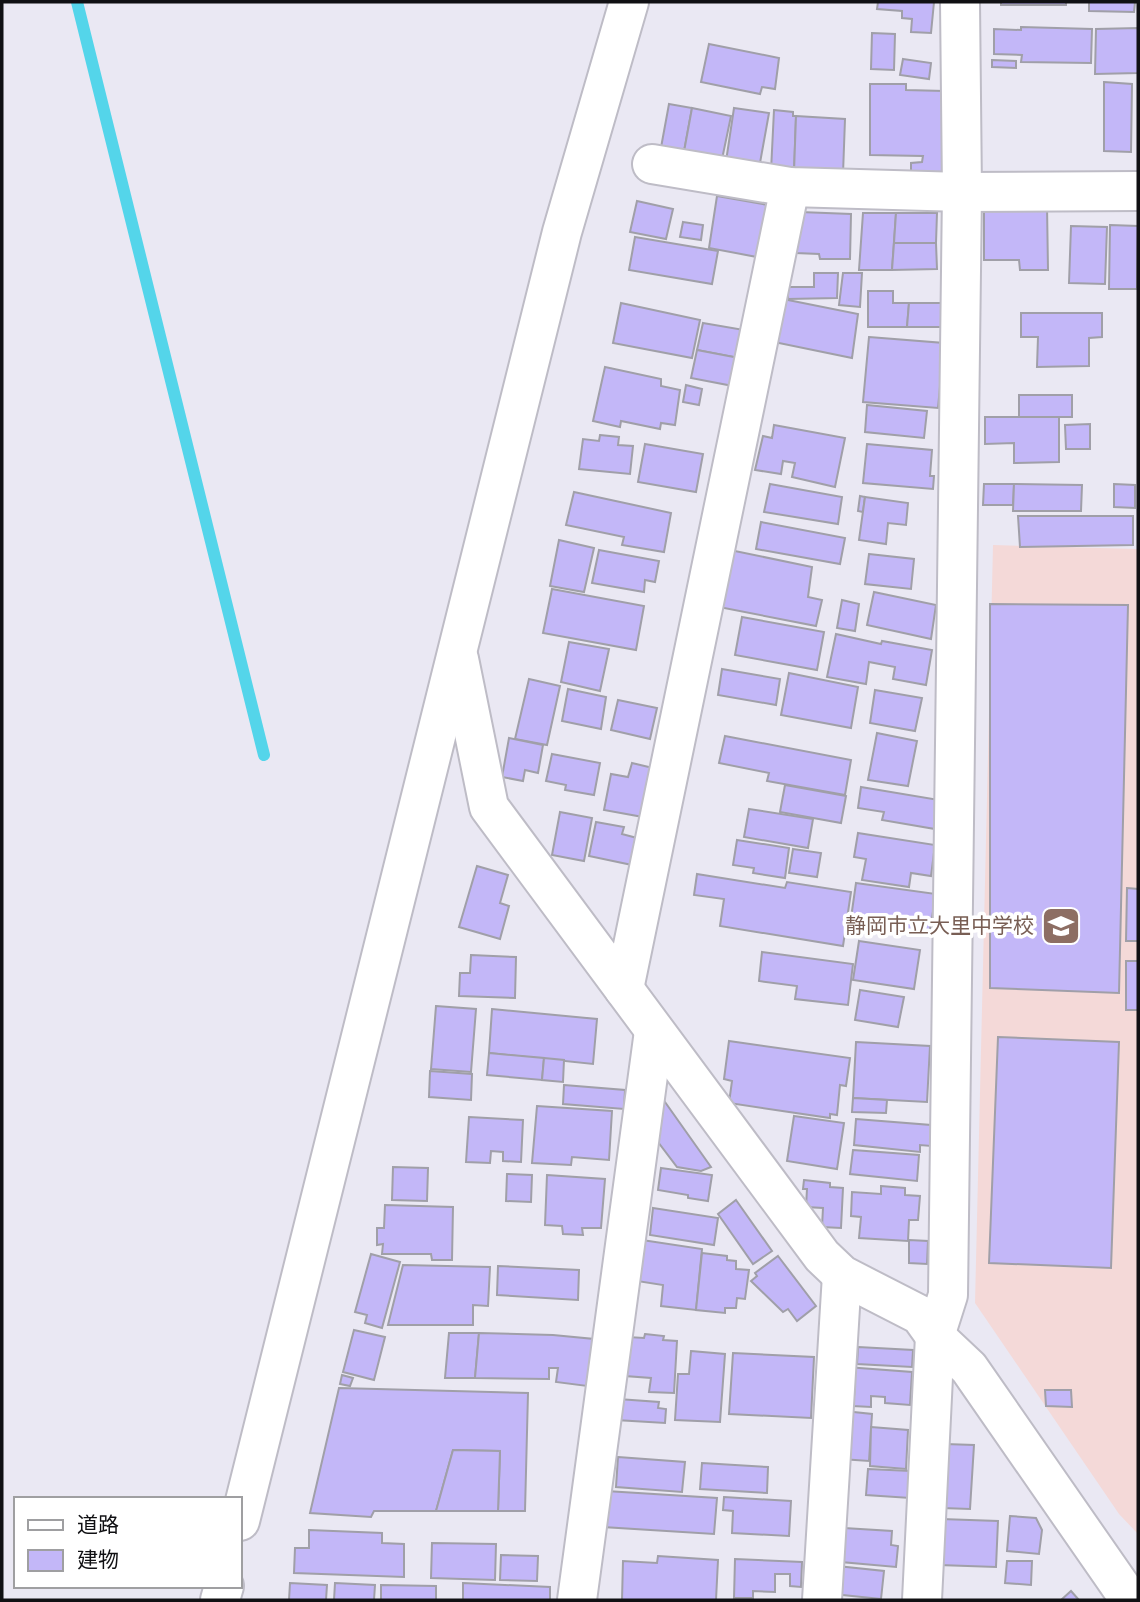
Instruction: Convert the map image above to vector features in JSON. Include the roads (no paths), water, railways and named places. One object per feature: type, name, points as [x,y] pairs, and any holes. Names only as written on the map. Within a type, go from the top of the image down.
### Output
[{"type":"street","points":[[242,1513],[562,232],[629,2]]},
{"type":"street","points":[[922,1600],[935,1336],[948,1295],[962,192],[960,2]]},
{"type":"street","points":[[652,164],[790,187],[962,192],[1138,191]]},
{"type":"street","points":[[624,989],[790,187]]},
{"type":"street","points":[[457,649],[489,807],[822,1256],[842,1275],[920,1315],[935,1336],[969,1368],[1122,1569],[1130,1600]]},
{"type":"street","points":[[577,1600],[654,1031]]},
{"type":"street","points":[[822,1600],[842,1275]]},
{"type":"waterway","points":[[77,2],[264,755]]},
{"type":"place","name":"静岡市立大里中学校","points":[[1061,926]]}]
